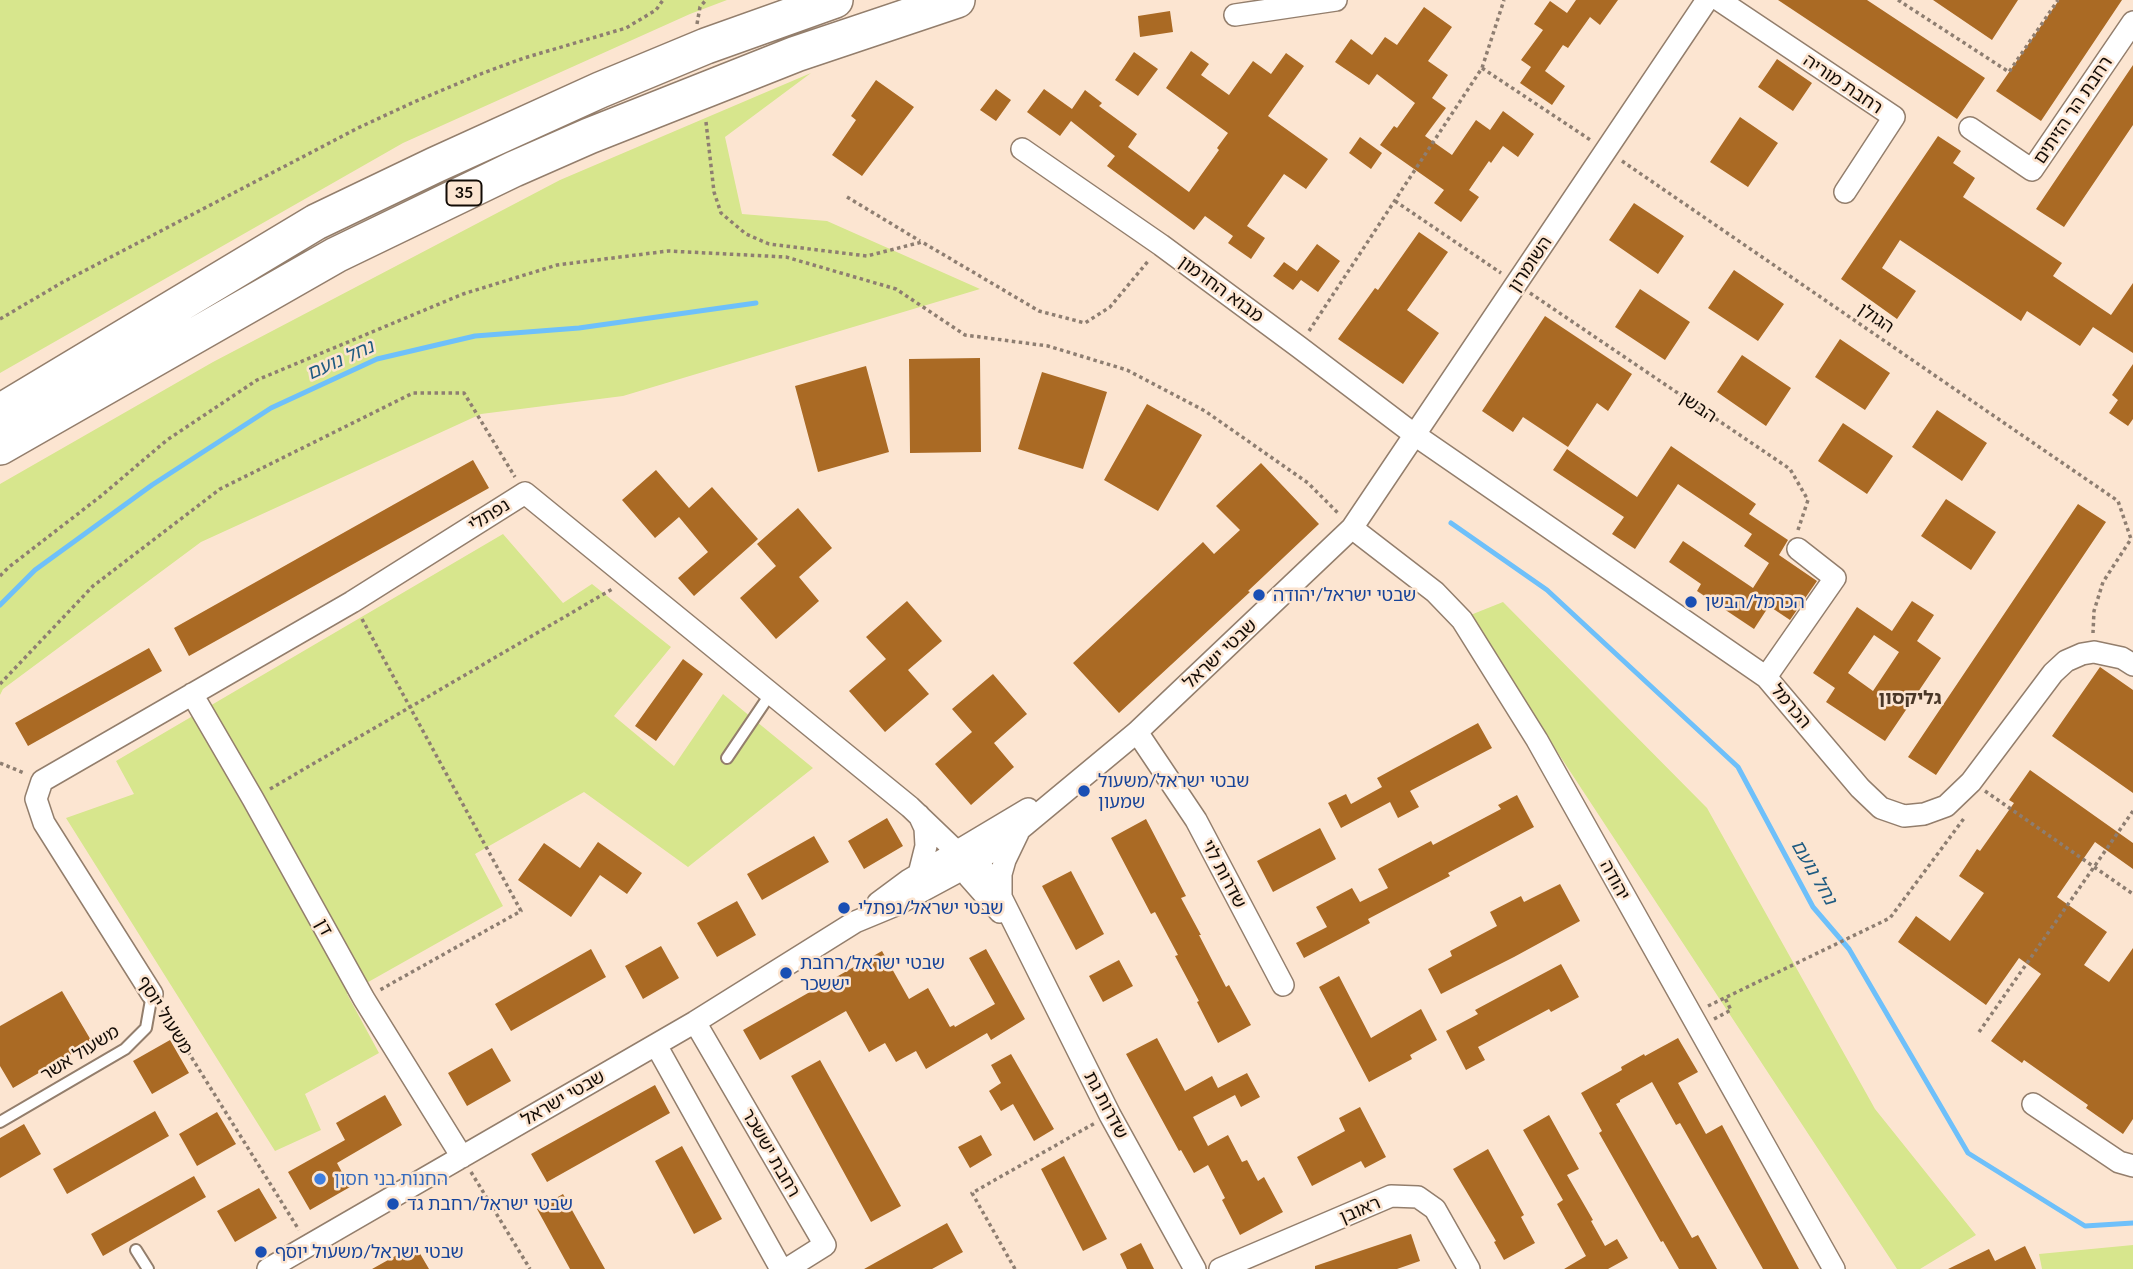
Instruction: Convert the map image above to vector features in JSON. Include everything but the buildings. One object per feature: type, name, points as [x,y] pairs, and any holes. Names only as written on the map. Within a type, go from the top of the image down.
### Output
[{"type":"highway","name":"35","points":[[0,412],[327,216],[600,90],[706,46],[835,0]]},
{"type":"highway","name":"35","points":[[0,447],[336,255],[514,169],[759,68],[957,0]]},
{"type":"highway","points":[[0,406],[60,376]]},
{"type":"street","points":[[1235,15],[1336,0]]},
{"type":"street","name":"השומרון","points":[[1352,528],[1707,0]]},
{"type":"street","name":"רחבת מוריה","points":[[1719,0],[1894,117],[1845,192]]},
{"type":"street","name":"רחבת הר הזיתים","points":[[1970,128],[2032,170],[2133,22]]},
{"type":"street","name":"מבוא החרמון","points":[[1022,149],[1161,245],[1415,435]]},
{"type":"street","name":"הכרמל","points":[[1415,435],[1766,677],[1860,788],[1881,808],[1904,816],[1924,814],[1946,806],[1971,782],[2053,673],[2066,661],[2094,652]]},
{"type":"street","name":"נפתלי","points":[[42,781],[352,602],[525,493],[918,813],[965,860]]},
{"type":"street","name":"שבטי ישראל","points":[[268,1269],[695,1022],[855,922],[919,874],[965,860],[1019,831],[1137,732],[1352,528]]},
{"type":"street","name":"יהודה","points":[[1352,528],[1410,571],[1462,620],[1537,740],[1834,1269]]},
{"type":"street","points":[[1766,677],[1835,578],[1798,549]]},
{"type":"street","points":[[2094,652],[2122,658],[2133,665]]},
{"type":"street","name":"דן","points":[[192,694],[364,999],[462,1157]]},
{"type":"street","name":"שדרות לוי","points":[[1137,732],[1196,820],[1283,985]]},
{"type":"street","name":"שבטי ישראל","points":[[855,922],[896,905],[1084,776]]},
{"type":"street","name":"משעול יוסף","points":[[42,781],[36,799],[44,823],[152,994]]},
{"type":"street","points":[[918,813],[926,836],[919,874]]},
{"type":"street","points":[[1002,897],[1001,874],[1019,831]]},
{"type":"street","name":"שדרות גת","points":[[965,860],[987,874],[1002,897],[1110,1115],[1195,1269]]},
{"type":"street","name":"שדרות גת","points":[[965,860],[1021,938]]},
{"type":"street","name":"רחבת יששכר","points":[[695,1022],[825,1245],[787,1269]]},
{"type":"street","points":[[656,1045],[781,1269]]},
{"type":"street","points":[[2033,1104],[2119,1162],[2133,1166]]},
{"type":"street","name":"ראובן","points":[[1220,1269],[1391,1196],[1418,1196],[1436,1209],[1469,1269]]},
{"type":"lane","points":[[727,758],[771,693]]},
{"type":"lane","name":"משעול אשר","points":[[0,1122],[125,1049],[146,1027],[152,994]]},
{"type":"lane","points":[[136,1250],[148,1269]]},
{"type":"path","points":[[0,319],[62,282],[358,128],[483,73],[626,28],[656,10],[663,0]]},
{"type":"path","points":[[696,29],[700,7],[706,0]]},
{"type":"path","points":[[1299,346],[1482,68],[1504,0]]},
{"type":"path","points":[[1898,0],[2009,72],[2058,0]]},
{"type":"path","name":"הגולן","points":[[1482,68],[2118,501],[2131,539],[2103,582],[2094,611],[2094,652]]},
{"type":"path","points":[[706,122],[714,192],[721,213],[746,234],[769,244],[867,256],[922,242]]},
{"type":"path","points":[[847,197],[1039,312],[1085,323],[1110,307],[1161,245]]},
{"type":"path","name":"הבשן","points":[[1395,201],[1790,469],[1808,500],[1797,532],[1798,549]]},
{"type":"path","points":[[0,576],[167,440],[257,380],[463,294],[557,265],[668,251],[786,257],[896,289],[965,335],[1048,346],[1127,370],[1205,411],[1308,483],[1352,528]]},
{"type":"path","points":[[0,684],[93,586],[220,489],[413,393],[464,393],[525,493]]},
{"type":"path","points":[[253,799],[630,578]]},
{"type":"path","points":[[352,602],[521,911],[364,999]]},
{"type":"path","points":[[0,763],[42,781]]},
{"type":"path","points":[[1971,782],[2133,894]]},
{"type":"path","points":[[1979,1032],[2133,811]]},
{"type":"path","points":[[1711,1004],[1890,918],[1969,812]]},
{"type":"path","name":"משעול יוסף","points":[[152,994],[309,1245]]},
{"type":"path","points":[[1697,1027],[1731,1010],[1725,998]]},
{"type":"path","points":[[1015,1269],[972,1193],[1110,1115]]},
{"type":"path","points":[[462,1157],[530,1269]]},
{"type":"green space","points":[[0,0],[727,0],[690,14],[403,143],[0,373]]},
{"type":"green space","points":[[811,73],[725,137],[742,214],[827,221],[980,289],[623,396],[481,414],[201,542],[3,689],[0,695],[0,484],[213,362],[560,180]]},
{"type":"green space","points":[[503,534],[563,603],[592,584],[671,647],[614,716],[674,766],[723,694],[813,768],[688,867],[584,792],[475,854],[503,906],[347,994],[379,1053],[305,1094],[321,1130],[275,1151],[66,818],[134,794],[116,761]]},
{"type":"green space","points":[[1503,602],[1707,808],[1875,1109],[1976,1235],[1920,1269],[1897,1269],[1468,616]]},
{"type":"green space","points":[[2133,1245],[2133,1269],[2042,1269],[2039,1254]]},
{"type":"waterway","name":"נחל נועם","points":[[0,605],[35,570],[152,485],[271,408],[377,359],[475,336],[579,328],[756,303]]},
{"type":"waterway","name":"נחל נועם","points":[[1451,523],[1547,590],[1738,767],[1813,907],[1849,949],[1968,1153],[2085,1226],[2133,1223]]},
{"type":"place","name":"שבטי ישראל/יהודה","points":[[1259,595]]},
{"type":"place","name":"הכרמל/הבשן","points":[[1691,602]]},
{"type":"place","name":"שבטי ישראל/משעול שמעון","points":[[1084,791]]},
{"type":"place","name":"שבטי ישראל/נפתלי","points":[[844,908]]},
{"type":"place","name":"שבטי ישראל/רחבת יששכר","points":[[786,973]]},
{"type":"place","name":"החנות בני חסון","points":[[320,1179]]},
{"type":"place","name":"שבטי ישראל/רחבת גד","points":[[393,1204]]},
{"type":"place","name":"שבטי ישראל/משעול יוסף","points":[[261,1252]]},
{"type":"district","name":"גליקסון","points":[[1910,698]]}]
